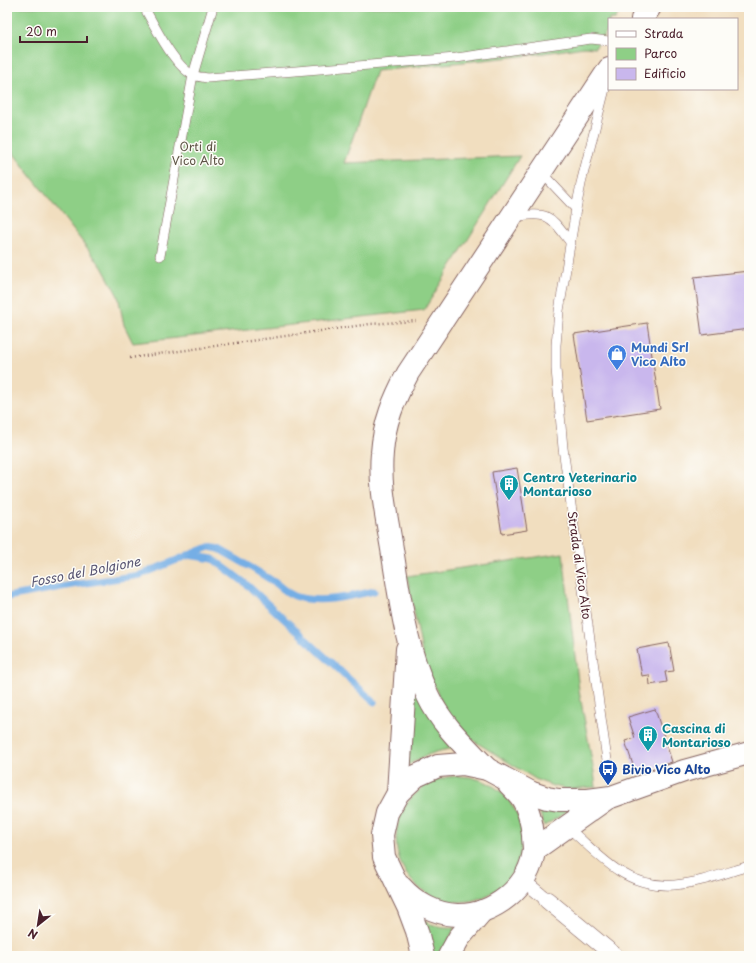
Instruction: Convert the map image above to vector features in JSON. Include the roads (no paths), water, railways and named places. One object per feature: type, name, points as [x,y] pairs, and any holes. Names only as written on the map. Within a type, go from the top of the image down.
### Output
[{"type":"street","points":[[643,18],[650,7]]},
{"type":"street","points":[[393,878],[410,898],[432,910],[457,915],[482,911],[498,904],[523,880],[530,866],[534,850],[532,823],[522,798],[458,740],[436,711],[428,696],[407,638],[385,508],[382,455],[386,424],[398,392],[408,373],[608,71]]},
{"type":"street","points":[[398,793],[407,638]]},
{"type":"street","points":[[423,956],[408,908],[384,857],[382,835],[387,813],[398,793],[416,776],[438,766],[463,764],[495,774],[532,793],[553,799],[574,801],[611,796],[684,770],[749,753]]},
{"type":"street","points":[[534,850],[566,826],[611,796]]},
{"type":"street","points":[[523,880],[615,956]]},
{"type":"street","points":[[449,956],[459,938],[482,911]]},
{"type":"lane","points":[[144,7],[157,32],[185,70],[193,75],[208,78],[456,58],[590,39],[608,41]]},
{"type":"lane","points":[[160,256],[193,75],[213,7]]},
{"type":"lane","name":"Strada di Vico Alto","points":[[608,79],[600,105],[576,208],[572,243],[559,311],[556,344],[557,391],[568,483],[608,767]]},
{"type":"lane","points":[[540,172],[550,180],[576,208]]},
{"type":"lane","points":[[511,218],[533,213],[542,214],[556,225],[572,243]]},
{"type":"lane","points":[[566,826],[619,871],[638,881],[672,886],[692,884],[749,866]]},
{"type":"waterway","name":"Fosso del Bolgione","points":[[7,597],[72,585],[140,575],[209,547],[219,549],[297,597],[319,600],[347,597],[374,591]]},
{"type":"waterway","points":[[188,555],[213,559],[245,583],[374,702]]},
{"type":"place","name":"Mundi Srl Vico Alto","points":[[617,371]]},
{"type":"place","name":"Centro Veterinario Montarioso","points":[[509,501]]},
{"type":"place","name":"Cascina di Montarioso","points":[[648,752]]},
{"type":"place","name":"Bivio Vico Alto","points":[[608,786]]},
{"type":"park label","name":"Orti di Vico Alto","points":[[198,153]]}]
